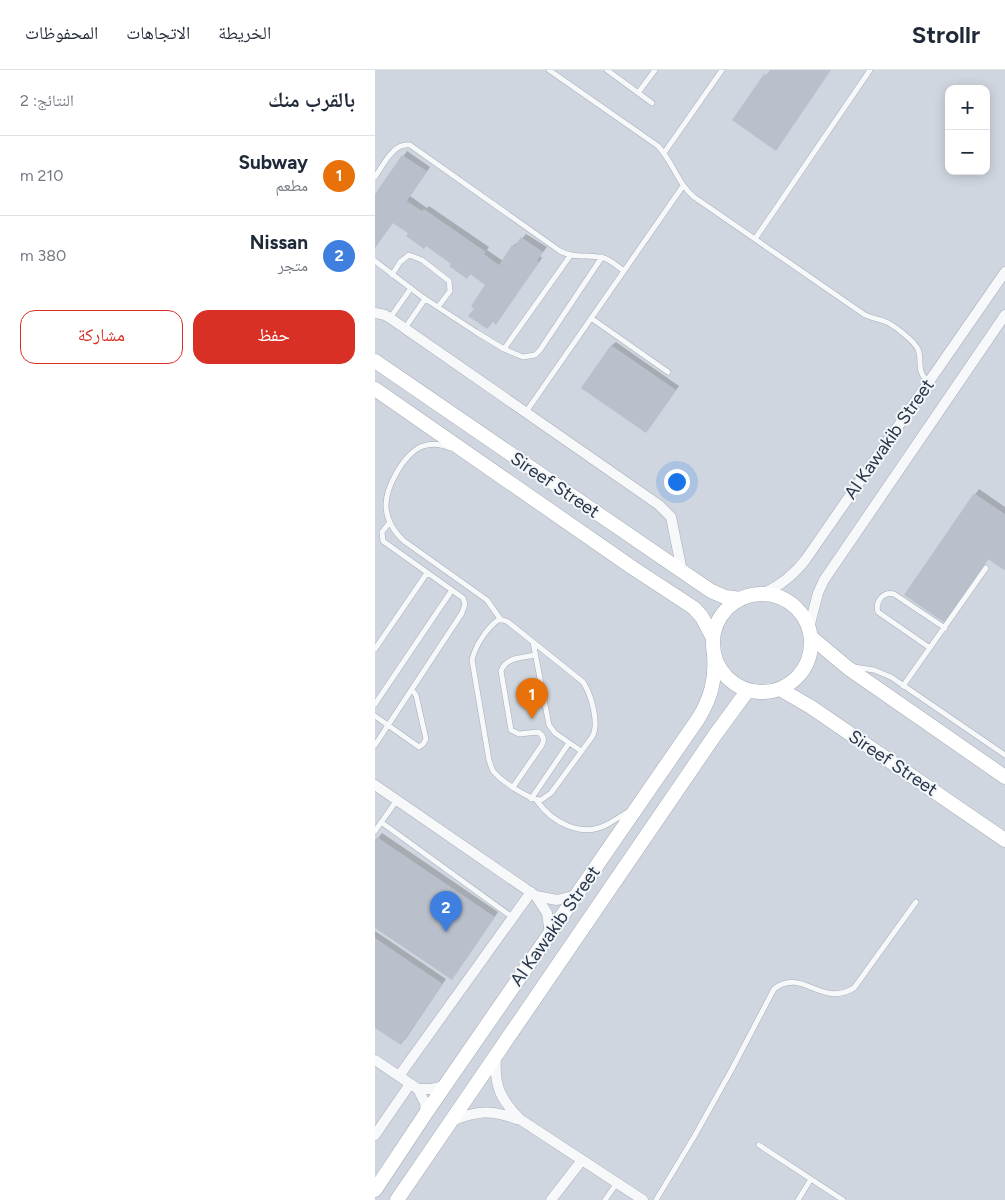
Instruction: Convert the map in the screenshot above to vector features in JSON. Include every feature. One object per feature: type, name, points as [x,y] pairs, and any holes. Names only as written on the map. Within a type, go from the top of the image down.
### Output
[{"type":"main road","name":"Sireef Street","points":[[375,361],[711,591],[741,599]]},
{"type":"main road","name":"Sireef Street","points":[[375,388],[633,568],[694,608],[702,617],[713,638]]},
{"type":"main road","points":[[810,632],[811,650],[801,673],[780,689],[769,692],[748,690],[736,685],[726,677],[714,655],[713,638],[719,619],[732,604],[741,599],[762,594],[782,598],[799,610],[810,632],[847,668],[1005,777]]},
{"type":"main road","name":"Al Kawakib Street","points":[[375,1190],[705,707],[714,682],[714,655]]},
{"type":"main road","name":"Sireef Street","points":[[780,689],[811,707],[1005,840]]},
{"type":"main road","name":"Al Kawakib Street","points":[[397,1200],[715,735],[748,690]]},
{"type":"street","name":"Al Kawakib Street","points":[[762,594],[782,583],[803,564],[1005,272]]},
{"type":"street","points":[[375,313],[385,315],[405,328],[659,505],[671,517],[682,571]]},
{"type":"street","name":"Al Kawakib Street","points":[[810,632],[817,593],[824,580],[1005,316]]},
{"type":"street","points":[[375,785],[534,894],[557,900],[577,895]]},
{"type":"street","points":[[399,1076],[513,918],[534,894]]},
{"type":"street","points":[[534,894],[547,913],[551,934]]},
{"type":"street","points":[[496,1056],[495,1074],[499,1092],[508,1108],[521,1120],[643,1200]]},
{"type":"street","points":[[375,1060],[414,1086],[425,1103],[426,1113]]},
{"type":"street","points":[[414,1086],[431,1089],[445,1086]]},
{"type":"street","points":[[375,1135],[414,1086]]},
{"type":"street","points":[[451,1121],[468,1114],[485,1111],[521,1120]]},
{"type":"street","points":[[551,1200],[582,1160]]},
{"type":"lane","points":[[549,70],[651,139],[665,153],[683,186],[694,197],[865,315],[885,321],[915,343],[919,353],[921,374],[929,382]]},
{"type":"lane","points":[[609,70],[652,103]]},
{"type":"lane","points":[[638,93],[655,70]]},
{"type":"lane","points":[[665,153],[721,70]]},
{"type":"lane","points":[[755,239],[870,70]]},
{"type":"lane","points":[[375,176],[396,148],[403,144],[410,145],[570,256],[602,257],[624,271]]},
{"type":"lane","points":[[526,413],[683,186]]},
{"type":"lane","points":[[393,274],[400,262],[409,254],[422,260],[449,281],[450,290],[438,307]]},
{"type":"lane","points":[[504,348],[570,256]]},
{"type":"lane","points":[[375,261],[425,299],[475,332],[523,358],[535,355],[540,350],[602,257]]},
{"type":"lane","points":[[390,318],[411,288]]},
{"type":"lane","points":[[405,328],[425,299]]},
{"type":"lane","points":[[591,318],[668,372]]},
{"type":"lane","points":[[476,459],[441,444],[427,445],[414,451],[400,468],[389,488],[386,506],[390,522],[404,541],[487,600],[501,620]]},
{"type":"lane","points":[[375,745],[462,613],[465,604],[463,598],[383,541],[382,532],[390,522]]},
{"type":"lane","points":[[903,686],[986,568]]},
{"type":"lane","points":[[375,650],[427,573]]},
{"type":"lane","points":[[375,704],[452,590]]},
{"type":"lane","points":[[930,648],[878,612],[877,604],[884,594],[889,592],[894,594],[945,628]]},
{"type":"lane","points":[[501,620],[506,621],[533,641],[576,675],[585,686],[596,725],[594,733],[551,793],[544,799],[537,800],[531,799],[498,776],[491,767],[472,664],[473,655],[477,647],[494,623],[501,620]]},
{"type":"lane","points":[[533,641],[547,721],[555,733],[581,751]]},
{"type":"lane","points":[[513,786],[542,745],[543,739],[538,732],[519,734],[511,730],[501,672],[503,666],[509,660],[535,655]]},
{"type":"lane","points":[[847,668],[875,670],[891,677],[1005,755]]},
{"type":"lane","points":[[375,716],[419,747],[426,739],[416,695],[411,690]]},
{"type":"lane","points":[[531,799],[569,743]]},
{"type":"lane","points":[[375,831],[397,800]]},
{"type":"lane","points":[[537,800],[549,813],[565,825],[575,829],[586,830],[606,825],[639,805]]},
{"type":"lane","points":[[381,822],[513,918]]},
{"type":"lane","points":[[656,1200],[695,1138],[774,989],[789,981],[798,982],[835,995],[845,993],[854,988],[916,902]]},
{"type":"lane","points":[[759,1145],[843,1200]]},
{"type":"lane","points":[[798,1200],[811,1179]]},
{"type":"lane","points":[[605,1200],[617,1183]]},
{"type":"shaded area","points":[[375,70],[1005,70],[1005,1200],[375,1200]]},
{"type":"building","points":[[770,70],[831,70],[776,151],[732,120],[764,74],[766,75]]},
{"type":"building","points":[[402,155],[427,171],[407,201],[422,211],[424,209],[486,252],[484,254],[499,265],[512,245],[515,246],[521,237],[543,252],[537,261],[539,262],[496,325],[493,322],[487,329],[468,316],[474,309],[471,306],[485,285],[470,274],[467,279],[449,266],[451,264],[426,246],[424,249],[406,236],[408,233],[393,223],[375,248],[375,194]]},
{"type":"building","points":[[611,345],[676,390],[646,433],[581,388]]},
{"type":"building","points":[[974,493],[1005,514],[1005,569],[988,559],[945,623],[904,595]]},
{"type":"building","points":[[377,837],[495,917],[452,980],[375,928],[375,840]]},
{"type":"building","points":[[375,938],[443,984],[401,1045],[375,1028]]},
{"type":"place","name":"Subway","points":[[532,719]]},
{"type":"place","name":"Nissan","points":[[446,932]]}]
